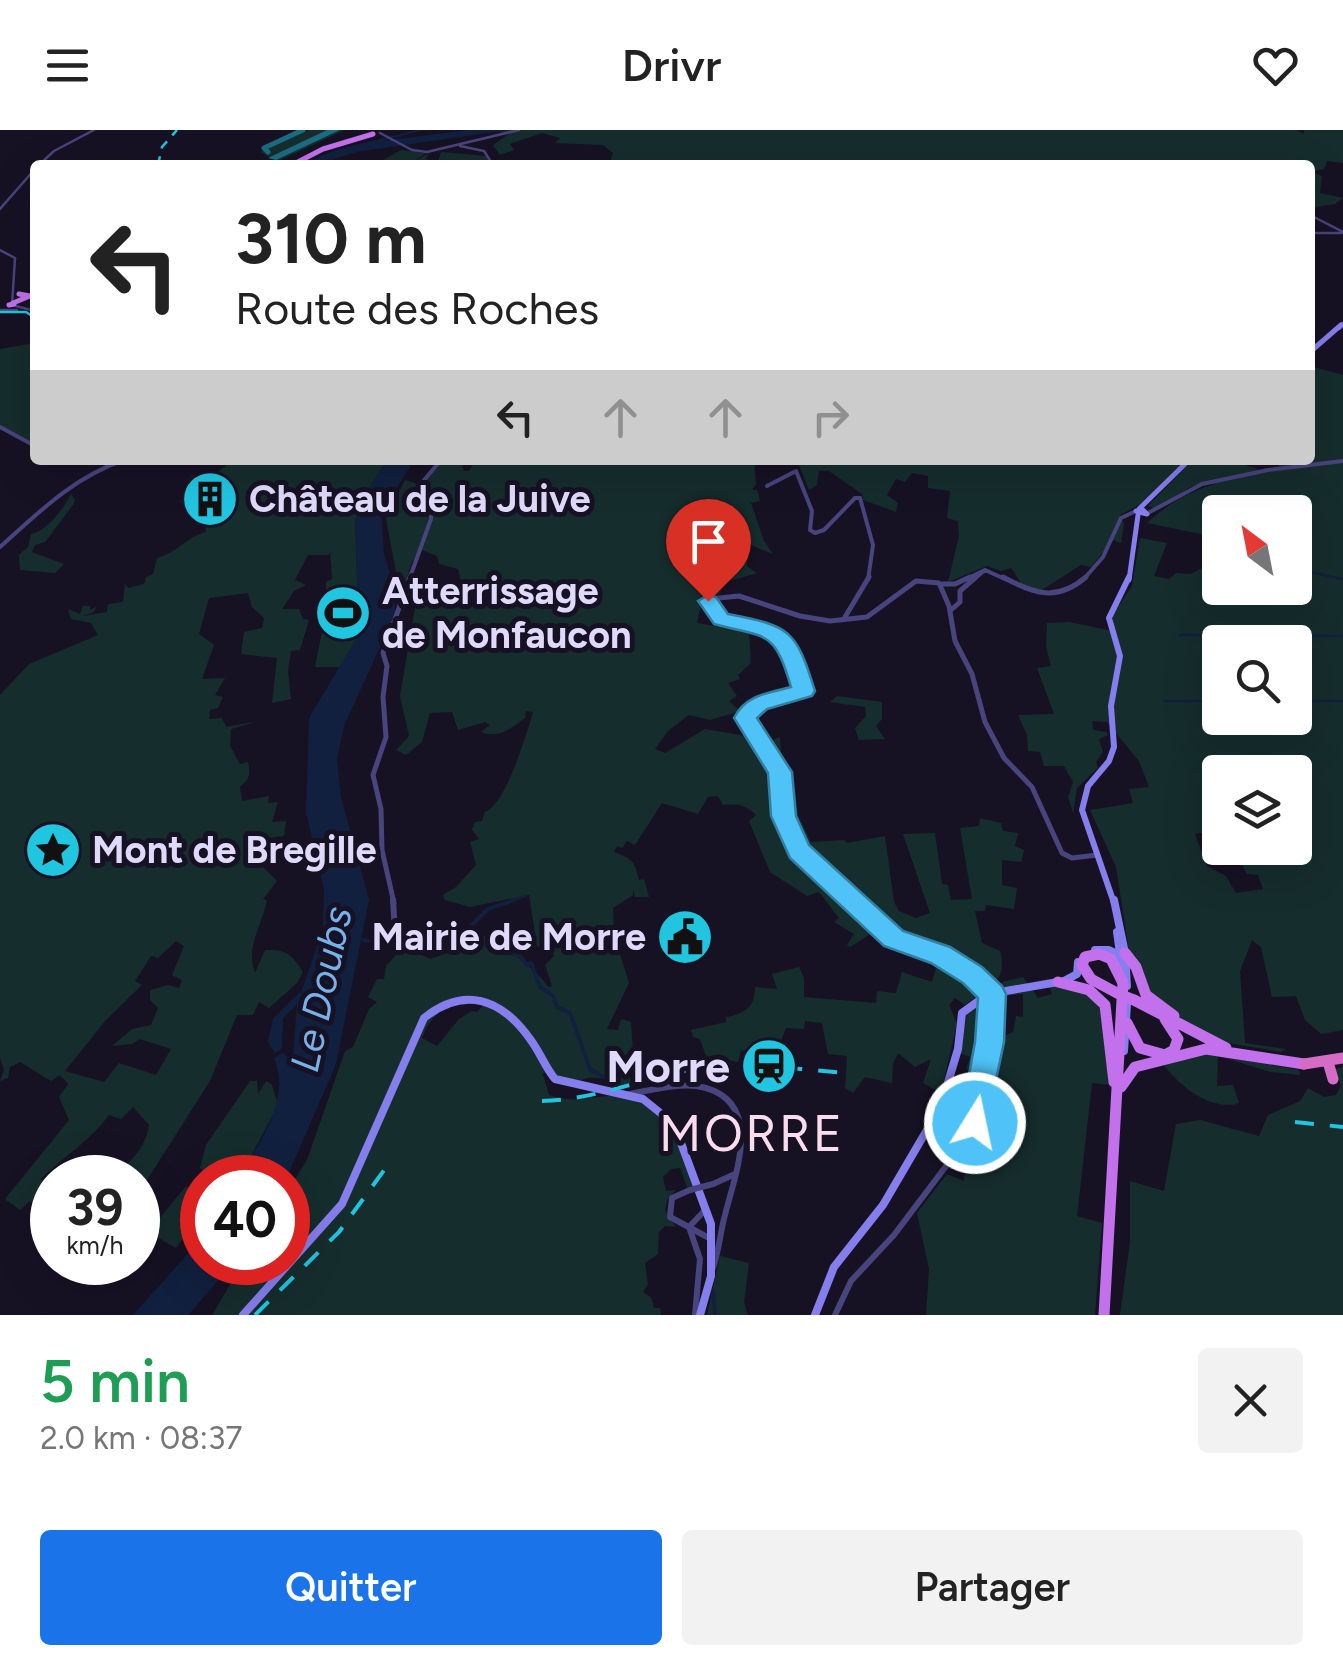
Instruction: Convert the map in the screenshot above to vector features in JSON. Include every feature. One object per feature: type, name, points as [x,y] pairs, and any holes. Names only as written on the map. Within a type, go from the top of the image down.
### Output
[{"type":"highway","points":[[1304,1062],[1343,1056]]},
{"type":"highway","points":[[1304,1062],[1328,1062],[1343,1056]]},
{"type":"highway","points":[[1328,1062],[1333,1079]]},
{"type":"main road","points":[[300,160],[323,148],[380,133]]},
{"type":"main road","points":[[1315,348],[1343,324]]},
{"type":"main road","points":[[1117,1126],[1126,1023],[1113,901],[1082,810],[1088,786],[1109,760],[1114,746],[1111,706],[1120,656],[1108,618],[1129,580],[1140,513],[1184,465]]},
{"type":"main road","points":[[1104,1315],[1123,1042],[1118,952]]},
{"type":"main road","points":[[1006,991],[1064,981],[1077,974],[1082,954],[1118,952],[1136,967],[1146,995],[1187,1028]]},
{"type":"main road","points":[[1104,988],[1084,972],[1085,957],[1106,955],[1121,972]]},
{"type":"main road","points":[[1064,981],[1117,992],[1252,1058]]},
{"type":"main road","points":[[1064,981],[1092,992],[1107,1009],[1117,1110]]},
{"type":"main road","points":[[244,1315],[342,1204],[418,1026],[447,1000],[469,996],[490,1002],[508,1015],[535,1045],[555,1080],[655,1106],[674,1124],[712,1224],[710,1279],[699,1315]]},
{"type":"main road","points":[[816,1312],[834,1267],[883,1206],[927,1133],[947,1089],[961,1016],[969,1004],[988,996]]},
{"type":"main road","points":[[1126,1023],[1140,1048],[1165,1054],[1174,1050],[1178,1039],[1160,1014]]},
{"type":"main road","points":[[1210,1040],[1264,1056],[1304,1062]]},
{"type":"main road","points":[[1123,1042],[1162,1059]]},
{"type":"main road","points":[[1120,1089],[1132,1069],[1206,1049],[1304,1062]]},
{"type":"street","points":[[44,160],[94,130]]},
{"type":"street","points":[[380,133],[407,147],[429,152],[519,130]]},
{"type":"street","points":[[481,150],[482,140]]},
{"type":"street","points":[[457,145],[481,150],[489,160]]},
{"type":"street","points":[[0,209],[30,175]]},
{"type":"street","points":[[1315,219],[1343,233]]},
{"type":"street","points":[[1315,233],[1343,233]]},
{"type":"street","points":[[0,250],[15,256],[11,300]]},
{"type":"street","points":[[11,300],[26,310]]},
{"type":"street","points":[[11,300],[26,310]]},
{"type":"street","points":[[26,310],[30,307]]},
{"type":"street","points":[[0,427],[30,443]]},
{"type":"street","points":[[1315,465],[1343,462]]},
{"type":"street","points":[[0,547],[45,506],[105,465]]},
{"type":"street","points":[[395,932],[393,892],[382,850],[381,809],[373,775],[386,737],[383,698],[387,666],[382,653],[431,519],[431,510],[415,504],[414,492],[437,465]]},
{"type":"street","points":[[985,570],[1036,594],[1060,593],[1087,576],[1116,538],[1121,518],[1157,510],[1177,494],[1202,484],[1315,465]]},
{"type":"street","points":[[767,486],[795,470],[812,511],[810,530],[815,533],[824,530],[855,498],[860,498],[870,519],[874,560],[862,598],[835,622],[816,621],[728,594],[708,600],[724,621],[763,627],[788,644],[801,690],[760,703],[745,718],[753,736],[774,758],[784,816],[793,840],[811,864],[893,938],[941,955],[972,975],[988,996],[990,1042],[971,1133],[915,1210],[851,1281],[835,1315]]},
{"type":"street","points":[[844,617],[867,617],[900,586],[930,580],[955,584],[985,570]]},
{"type":"street","points":[[949,607],[958,604],[960,591],[985,570]]},
{"type":"street","points":[[942,584],[955,641],[968,663],[985,722],[1002,755],[1032,787],[1062,853],[1069,858],[1097,852]]},
{"type":"street","points":[[623,1095],[700,1087],[728,1102],[742,1130],[740,1161],[710,1279]]},
{"type":"street","points":[[712,1260],[709,1238],[672,1220],[668,1208],[672,1198],[735,1174]]},
{"type":"street","points":[[690,1226],[700,1219],[706,1206]]},
{"type":"street","points":[[690,1226],[700,1259],[699,1315]]},
{"type":"green space","points":[[309,130],[345,130],[280,160],[260,152]]},
{"type":"green space","points":[[1296,130],[1304,134],[1304,130],[1343,130],[1343,163],[1327,161],[1324,169],[1315,171],[1315,160],[611,160],[613,153],[603,145],[555,143],[560,138],[542,133],[510,144],[514,150],[500,155],[493,145],[512,132],[497,132]]},
{"type":"green space","points":[[401,150],[426,153],[416,160],[383,160]]},
{"type":"green space","points":[[441,152],[486,156],[489,160],[439,160]]},
{"type":"green space","points":[[1315,173],[1322,176],[1320,193],[1343,198],[1335,204],[1315,207]]},
{"type":"green space","points":[[30,344],[30,442],[0,426],[0,349]]},
{"type":"green space","points":[[1315,367],[1343,375],[1343,460],[1315,463]]},
{"type":"green space","points":[[1343,462],[1343,1030],[1321,1034],[1305,1020],[1296,996],[1272,997],[1261,947],[1252,940],[1240,971],[1245,1043],[1286,1049],[1281,1052],[1223,1042],[1150,995],[1129,951],[1116,867],[1090,810],[1133,803],[1129,789],[1149,787],[1139,761],[1107,722],[1092,721],[1093,730],[1108,735],[1099,739],[1103,752],[1096,762],[1098,768],[1077,788],[1073,813],[1068,797],[1073,782],[1064,766],[1044,766],[1040,752],[1028,751],[1027,735],[1018,715],[1054,714],[1037,668],[1051,666],[1046,647],[1047,623],[1069,622],[1113,631],[1113,614],[1132,586],[1140,538],[1167,543],[1154,576],[1169,579],[1176,573],[1191,574],[1202,568],[1202,605],[1312,605],[1312,495],[1202,495],[1202,534],[1147,523],[1190,494],[1264,472]]},
{"type":"green space","points":[[227,465],[384,465],[364,496],[355,521],[359,634],[340,667],[315,667],[326,611],[326,582],[332,579],[330,550],[329,555],[308,555],[295,580],[306,585],[294,591],[282,609],[299,609],[303,619],[309,620],[300,650],[291,651],[291,699],[272,703],[277,658],[241,654],[244,632],[262,628],[264,618],[252,607],[248,593],[209,598],[199,634],[214,645],[202,679],[225,678],[215,695],[223,697],[218,708],[210,710],[209,719],[222,718],[226,727],[259,721],[231,729],[230,746],[240,764],[248,762],[249,766],[248,776],[240,787],[242,801],[269,796],[268,803],[278,802],[272,822],[286,821],[284,836],[268,838],[270,856],[265,857],[263,867],[277,881],[263,899],[267,900],[252,954],[255,973],[265,950],[288,954],[303,972],[297,983],[269,1008],[259,1002],[253,1015],[237,1015],[210,1081],[160,1159],[160,1155],[135,1155],[145,1141],[149,1125],[133,1107],[121,1119],[109,1115],[69,1155],[41,1155],[69,1120],[59,1097],[68,1084],[60,1075],[51,1081],[20,1062],[10,1067],[8,1078],[0,1081],[4,1070],[0,1058],[0,695],[29,664],[98,635],[91,623],[71,619],[68,609],[80,614],[83,606],[90,606],[90,610],[96,607],[83,616],[107,612],[108,604],[123,602],[125,584],[128,588],[144,584],[146,577],[153,574],[157,558],[206,532],[203,515],[212,527],[213,519],[232,511],[228,506],[219,506],[215,496],[198,504],[184,499],[187,507],[180,502],[192,475],[209,479]],"holes":[[[176,941],[184,946],[172,975],[182,980],[179,988],[168,985],[150,990],[150,1000],[158,1008],[151,1025],[132,1029],[112,1046],[140,1039],[171,1049],[156,1075],[119,1063],[104,1082],[65,1071],[106,1020],[142,985],[135,981],[151,956],[158,958]]]},
{"type":"green space","points":[[435,465],[462,465],[464,471],[469,471],[472,465],[754,465],[756,484],[752,490],[757,490],[760,501],[751,503],[764,541],[773,554],[748,544],[747,566],[757,573],[723,583],[720,594],[702,600],[697,623],[749,632],[751,663],[738,675],[740,679],[728,683],[737,696],[729,701],[740,711],[710,720],[689,715],[669,730],[655,749],[665,753],[705,729],[752,737],[760,745],[780,737],[781,754],[793,774],[798,815],[811,842],[847,843],[885,836],[894,902],[899,911],[916,918],[930,913],[903,834],[935,833],[942,884],[948,885],[951,900],[972,899],[960,828],[979,826],[980,818],[1001,823],[1003,831],[1018,833],[1015,846],[1024,850],[1021,862],[1002,860],[1002,885],[1017,888],[1014,909],[986,905],[985,911],[975,911],[982,943],[1000,951],[1001,971],[994,984],[965,1005],[955,998],[949,1005],[957,1023],[941,1093],[923,1083],[931,1059],[915,1067],[898,1053],[892,1083],[865,1077],[853,1093],[845,1088],[847,1056],[828,1054],[822,1023],[805,1021],[804,1029],[786,1028],[776,1054],[756,1048],[754,1054],[741,1050],[738,1062],[706,1056],[700,1039],[693,1037],[691,1030],[726,1022],[726,1017],[744,1011],[753,1000],[755,987],[777,989],[772,974],[799,967],[804,978],[804,997],[876,1003],[877,991],[896,993],[902,972],[932,982],[938,961],[883,945],[885,939],[875,931],[850,947],[847,945],[854,934],[834,922],[839,918],[819,892],[807,896],[770,872],[749,821],[756,815],[737,805],[723,805],[718,796],[708,797],[698,814],[662,803],[635,845],[627,841],[622,848],[617,846],[614,852],[632,862],[639,880],[644,879],[649,897],[635,897],[633,889],[633,895],[613,908],[614,935],[629,983],[607,1029],[618,1030],[621,1019],[631,1022],[634,1068],[642,1068],[651,1078],[618,1088],[617,1084],[598,1078],[570,1083],[549,1070],[543,1074],[549,1095],[559,1098],[611,1096],[644,1104],[668,1124],[677,1138],[693,1186],[687,1187],[680,1168],[671,1169],[663,1177],[666,1191],[676,1190],[667,1200],[665,1210],[676,1227],[665,1226],[659,1232],[658,1254],[645,1263],[648,1284],[643,1292],[651,1297],[654,1308],[660,1308],[661,1315],[212,1315],[230,1285],[310,1285],[309,1155],[345,1051],[353,1047],[369,1009],[377,1002],[368,997],[377,979],[384,979],[386,966],[404,946],[430,959],[450,952],[440,938],[426,935],[427,932],[463,932],[468,925],[497,945],[504,928],[512,929],[508,946],[548,987],[552,986],[545,965],[554,956],[547,944],[537,947],[529,895],[470,907],[445,900],[443,895],[476,865],[470,842],[479,839],[472,830],[508,783],[533,712],[526,711],[525,718],[494,734],[481,732],[490,725],[485,722],[458,730],[452,712],[430,713],[422,742],[406,755],[396,750],[409,736],[400,696],[417,596],[463,590],[458,569],[439,564],[437,556],[422,550],[412,562],[401,598],[386,519],[405,480],[418,484]],"holes":[[[474,999],[486,1003],[477,1012],[459,1019],[437,1046],[422,1038],[431,1021],[449,1007]]]},
{"type":"green space","points":[[799,465],[1181,465],[1139,505],[1120,515],[1124,524],[1121,543],[1113,540],[1091,567],[1081,565],[1037,593],[1024,587],[1011,568],[1001,571],[987,566],[948,582],[959,536],[958,521],[947,518],[950,491],[928,488],[928,476],[912,473],[905,482],[896,479],[887,495],[898,503],[896,512],[863,500],[862,494],[829,471],[819,471],[817,485],[809,490]]},
{"type":"green space","points":[[1187,465],[1245,465],[1260,470],[1192,486],[1156,509],[1148,506]]},
{"type":"green space","points":[[71,494],[73,505],[45,542],[35,545],[32,552],[64,564],[55,573],[20,570],[19,555],[28,547],[31,534],[49,524]]},
{"type":"green space","points":[[837,696],[882,702],[882,719],[876,726],[885,739],[859,740],[855,728],[866,716],[865,707],[830,702]]},
{"type":"green space","points":[[1023,977],[1038,998],[1052,994],[1050,986],[1084,993],[1102,1005],[1110,1085],[1092,1083],[1077,1216],[1102,1223],[1095,1315],[926,1315],[929,1269],[917,1213],[947,1174],[964,1181],[967,1138],[980,1077],[966,1069],[970,1057],[960,1053],[968,1008],[989,998],[987,1017],[993,1018],[997,1039],[1013,1032],[1016,1016],[1023,1017],[1023,994],[1000,996],[998,989],[1002,982]]},
{"type":"green space","points":[[1199,1052],[1299,1070],[1300,1075],[1271,1072],[1218,1056],[1217,1086],[1233,1085],[1239,1103],[1218,1104],[1187,1089],[1164,1065]]},
{"type":"green space","points":[[1343,1067],[1343,1315],[1120,1315],[1130,1242],[1130,1181],[1164,1191],[1176,1124],[1200,1120],[1259,1136],[1268,1115],[1300,1101],[1308,1088],[1324,1097],[1336,1095],[1341,1086],[1335,1069]]},
{"type":"green space","points":[[250,1081],[257,1081],[258,1094],[266,1081],[272,1085],[278,1105],[252,1155],[203,1155],[206,1145]]},
{"type":"green space","points":[[30,1168],[30,1201],[20,1210],[5,1199]]},
{"type":"green space","points":[[180,1193],[180,1243],[176,1248],[160,1239],[160,1217]]},
{"type":"green space","points":[[720,1256],[749,1263],[744,1302],[748,1315],[707,1315]]},
{"type":"water","points":[[416,130],[424,130],[382,141],[469,130],[508,130],[312,160]]},
{"type":"water","name":"Le Doubs","points":[[384,465],[411,465],[381,514],[384,554],[395,589],[395,614],[344,726],[337,759],[341,797],[369,900],[336,1064],[297,1155],[253,1155],[276,1104],[279,1089],[274,1058],[283,1053],[289,1058],[293,1056],[297,1004],[283,1018],[282,1049],[275,1053],[268,1042],[273,1019],[302,990],[323,929],[324,890],[306,812],[309,718],[359,634],[355,521],[364,496]]},
{"type":"water","points":[[180,1263],[180,1285],[214,1285],[188,1315],[133,1315]]},
{"type":"waterway","points":[[1312,573],[1343,579]]},
{"type":"waterway","points":[[1179,635],[1343,636]]},
{"type":"waterway","points":[[1164,701],[1202,701]]},
{"type":"waterway","points":[[1312,701],[1343,701]]},
{"type":"waterway","points":[[506,903],[525,896]]},
{"type":"waterway","points":[[464,933],[488,909],[514,900]]},
{"type":"waterway","points":[[407,936],[468,934],[496,951],[519,955],[527,965],[531,963],[540,987],[553,996],[557,1007],[570,1013],[590,1069],[603,1077]]},
{"type":"waterway","name":"Le Doubs","points":[[363,940],[384,944]]},
{"type":"waterway","points":[[713,1291],[715,1315]]},
{"type":"taxiway","points":[[268,152],[264,148],[303,130]]},
{"type":"runway","points":[[273,158],[335,130]]},
{"type":"tram line","points":[[0,312],[30,315]]},
{"type":"railway","points":[[159,160],[162,147],[177,130]]},
{"type":"railway","points":[[542,1101],[595,1094],[663,1076],[721,1067],[844,1073]]},
{"type":"railway","points":[[1295,1122],[1343,1127]]},
{"type":"railway","points":[[255,1315],[339,1232],[385,1169]]},
{"type":"place","name":"Château de la Juive","points":[[210,499]]},
{"type":"place","name":"Atterrissage de Monfaucon","points":[[343,613]]},
{"type":"place","name":"Mont de Bregille","points":[[53,850]]},
{"type":"place","name":"Mairie de Morre","points":[[685,937]]},
{"type":"place","name":"Morre","points":[[769,1066]]},
{"type":"district","name":"MORRE","points":[[752,1133]]},
{"type":"route","points":[[708,601],[722,620],[766,628],[788,644],[793,655],[795,672],[804,691],[764,701],[749,710],[745,718],[751,733],[774,758],[780,772],[784,816],[799,851],[893,938],[941,955],[992,994],[990,1042],[975,1123]]}]
